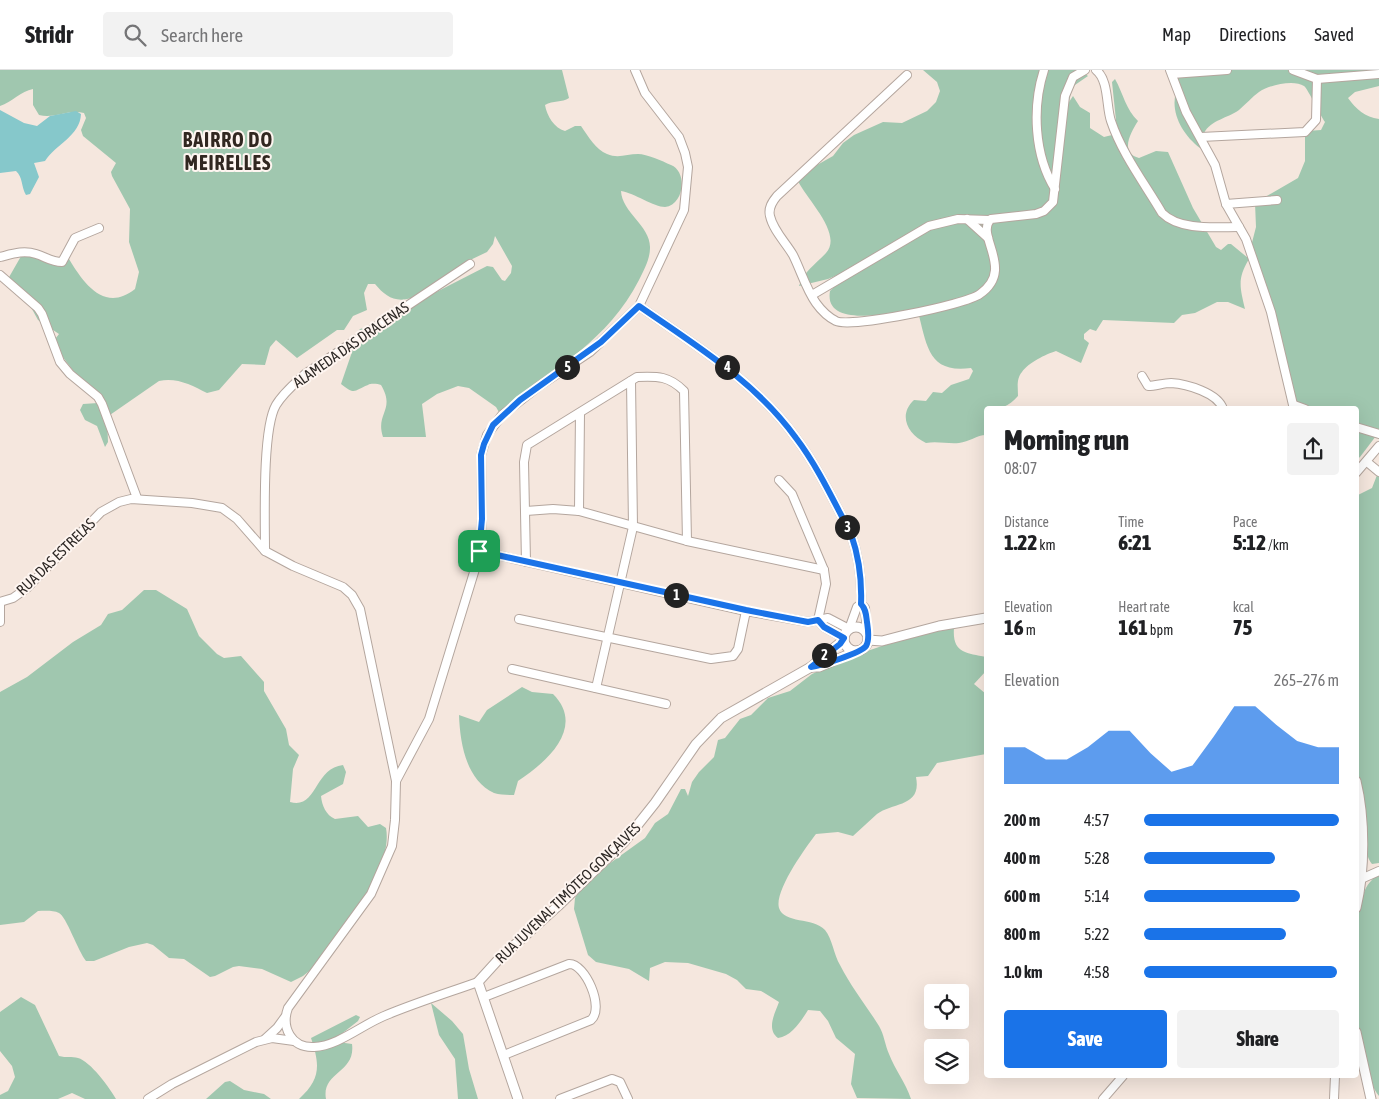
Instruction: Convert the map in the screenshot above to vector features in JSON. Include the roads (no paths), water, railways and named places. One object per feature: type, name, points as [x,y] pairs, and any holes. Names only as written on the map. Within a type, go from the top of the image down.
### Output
[{"type":"street","points":[[396,781],[429,720],[479,551],[482,519],[481,455],[493,425],[520,400],[601,342],[639,306],[684,210],[688,167],[679,137],[645,94],[635,70]]},
{"type":"street","points":[[1044,70],[1038,103],[1040,153],[1048,178],[1055,189]]},
{"type":"street","points":[[812,295],[929,226],[942,222],[967,219],[989,220],[1044,212],[1053,202],[1065,96],[1073,78],[1085,70]]},
{"type":"street","points":[[1096,70],[1103,80],[1108,112],[1116,134],[1162,213],[1168,219],[1181,224],[1239,227]]},
{"type":"street","points":[[1227,70],[1171,72],[1186,112],[1215,165],[1226,204],[1239,227],[1271,312],[1294,406]]},
{"type":"street","points":[[1293,70],[1317,79],[1353,73],[1379,74]]},
{"type":"street","points":[[908,75],[777,196],[770,206],[770,217],[773,224],[793,256],[812,295],[823,312],[841,323],[862,322],[971,299],[984,290],[993,278],[995,257],[988,238],[987,228],[989,220]]},
{"type":"street","points":[[1201,137],[1305,132],[1316,120],[1317,79]]},
{"type":"street","points":[[1226,204],[1277,200]]},
{"type":"street","points":[[967,219],[988,238]]},
{"type":"street","points":[[0,257],[19,252],[36,254],[53,262],[62,262],[75,238],[99,228]]},
{"type":"street","name":"ALAMEDA DAS DRACENAS","points":[[265,550],[268,447],[272,415],[276,405],[287,390],[305,374],[470,264]]},
{"type":"street","points":[[0,275],[38,308],[60,362],[70,374],[98,397],[137,498],[222,508],[237,519],[265,550],[286,563],[343,587],[352,595],[360,609],[396,781],[393,837],[383,870],[371,894],[300,990],[277,1028],[265,1039],[172,1084],[148,1099]]},
{"type":"street","points":[[639,306],[720,361],[762,400],[796,438],[851,534],[860,564],[861,604],[844,638]]},
{"type":"street","points":[[526,562],[524,462],[527,445],[631,381],[652,376],[672,380],[684,391],[687,541]]},
{"type":"street","points":[[1142,376],[1148,386],[1173,383],[1209,395],[1220,402],[1222,406]]},
{"type":"street","points":[[596,688],[632,527],[631,381]]},
{"type":"street","points":[[579,512],[580,413]]},
{"type":"street","points":[[1359,427],[1379,434]]},
{"type":"street","points":[[1359,470],[1379,446]]},
{"type":"street","points":[[1367,462],[1379,472]]},
{"type":"street","points":[[779,480],[792,494],[824,570],[826,584],[818,620]]},
{"type":"street","name":"RUA DAS ESTRELAS","points":[[0,602],[13,598],[27,588],[109,506],[137,498]]},
{"type":"street","points":[[526,512],[553,509],[579,512],[687,541],[824,570]]},
{"type":"street","points":[[479,551],[808,622],[828,618],[849,629],[859,627],[868,636],[882,641],[939,626],[984,618]]},
{"type":"street","points":[[0,602],[0,622]]},
{"type":"street","points":[[818,620],[824,627],[844,638],[847,648],[857,651],[863,649],[868,636],[865,608],[861,604]]},
{"type":"street","points":[[519,619],[711,659],[733,656],[738,649],[746,610]]},
{"type":"street","name":"RUA JUVENAL TIMÓTEO GONÇALVES","points":[[478,982],[498,960],[558,906],[624,842],[710,729],[733,711],[811,667],[840,644],[844,638]]},
{"type":"street","name":"RUA JUVENAL TIMÓTEO GONÇALVES","points":[[811,667],[820,666],[857,651]]},
{"type":"street","points":[[512,669],[666,704]]},
{"type":"street","points":[[1359,799],[1361,812],[1361,879],[1359,891]]},
{"type":"street","points":[[1361,879],[1379,872]]},
{"type":"street","points":[[484,997],[563,965],[574,964],[580,968],[593,991],[597,1014],[591,1020],[504,1055]]},
{"type":"street","points":[[265,1039],[294,1041],[304,1046],[323,1046],[390,1013],[478,982],[518,1099]]},
{"type":"street","points":[[285,1017],[287,1031],[294,1041]]},
{"type":"street","points":[[1359,1045],[1371,1099]]},
{"type":"street","points":[[1103,1099],[1121,1078]]},
{"type":"street","points":[[1334,1099],[1335,1078]]},
{"type":"street","points":[[560,1099],[591,1086],[616,1080],[620,1082],[628,1099]]},
{"type":"water","points":[[0,110],[24,123],[37,126],[50,116],[76,111],[81,114],[80,122],[72,134],[45,161],[34,163],[39,177],[30,194],[26,195],[20,176],[16,171],[0,173]]},
{"type":"district","name":"BAIRRO DO MEIRELLES","points":[[228,152]]}]
